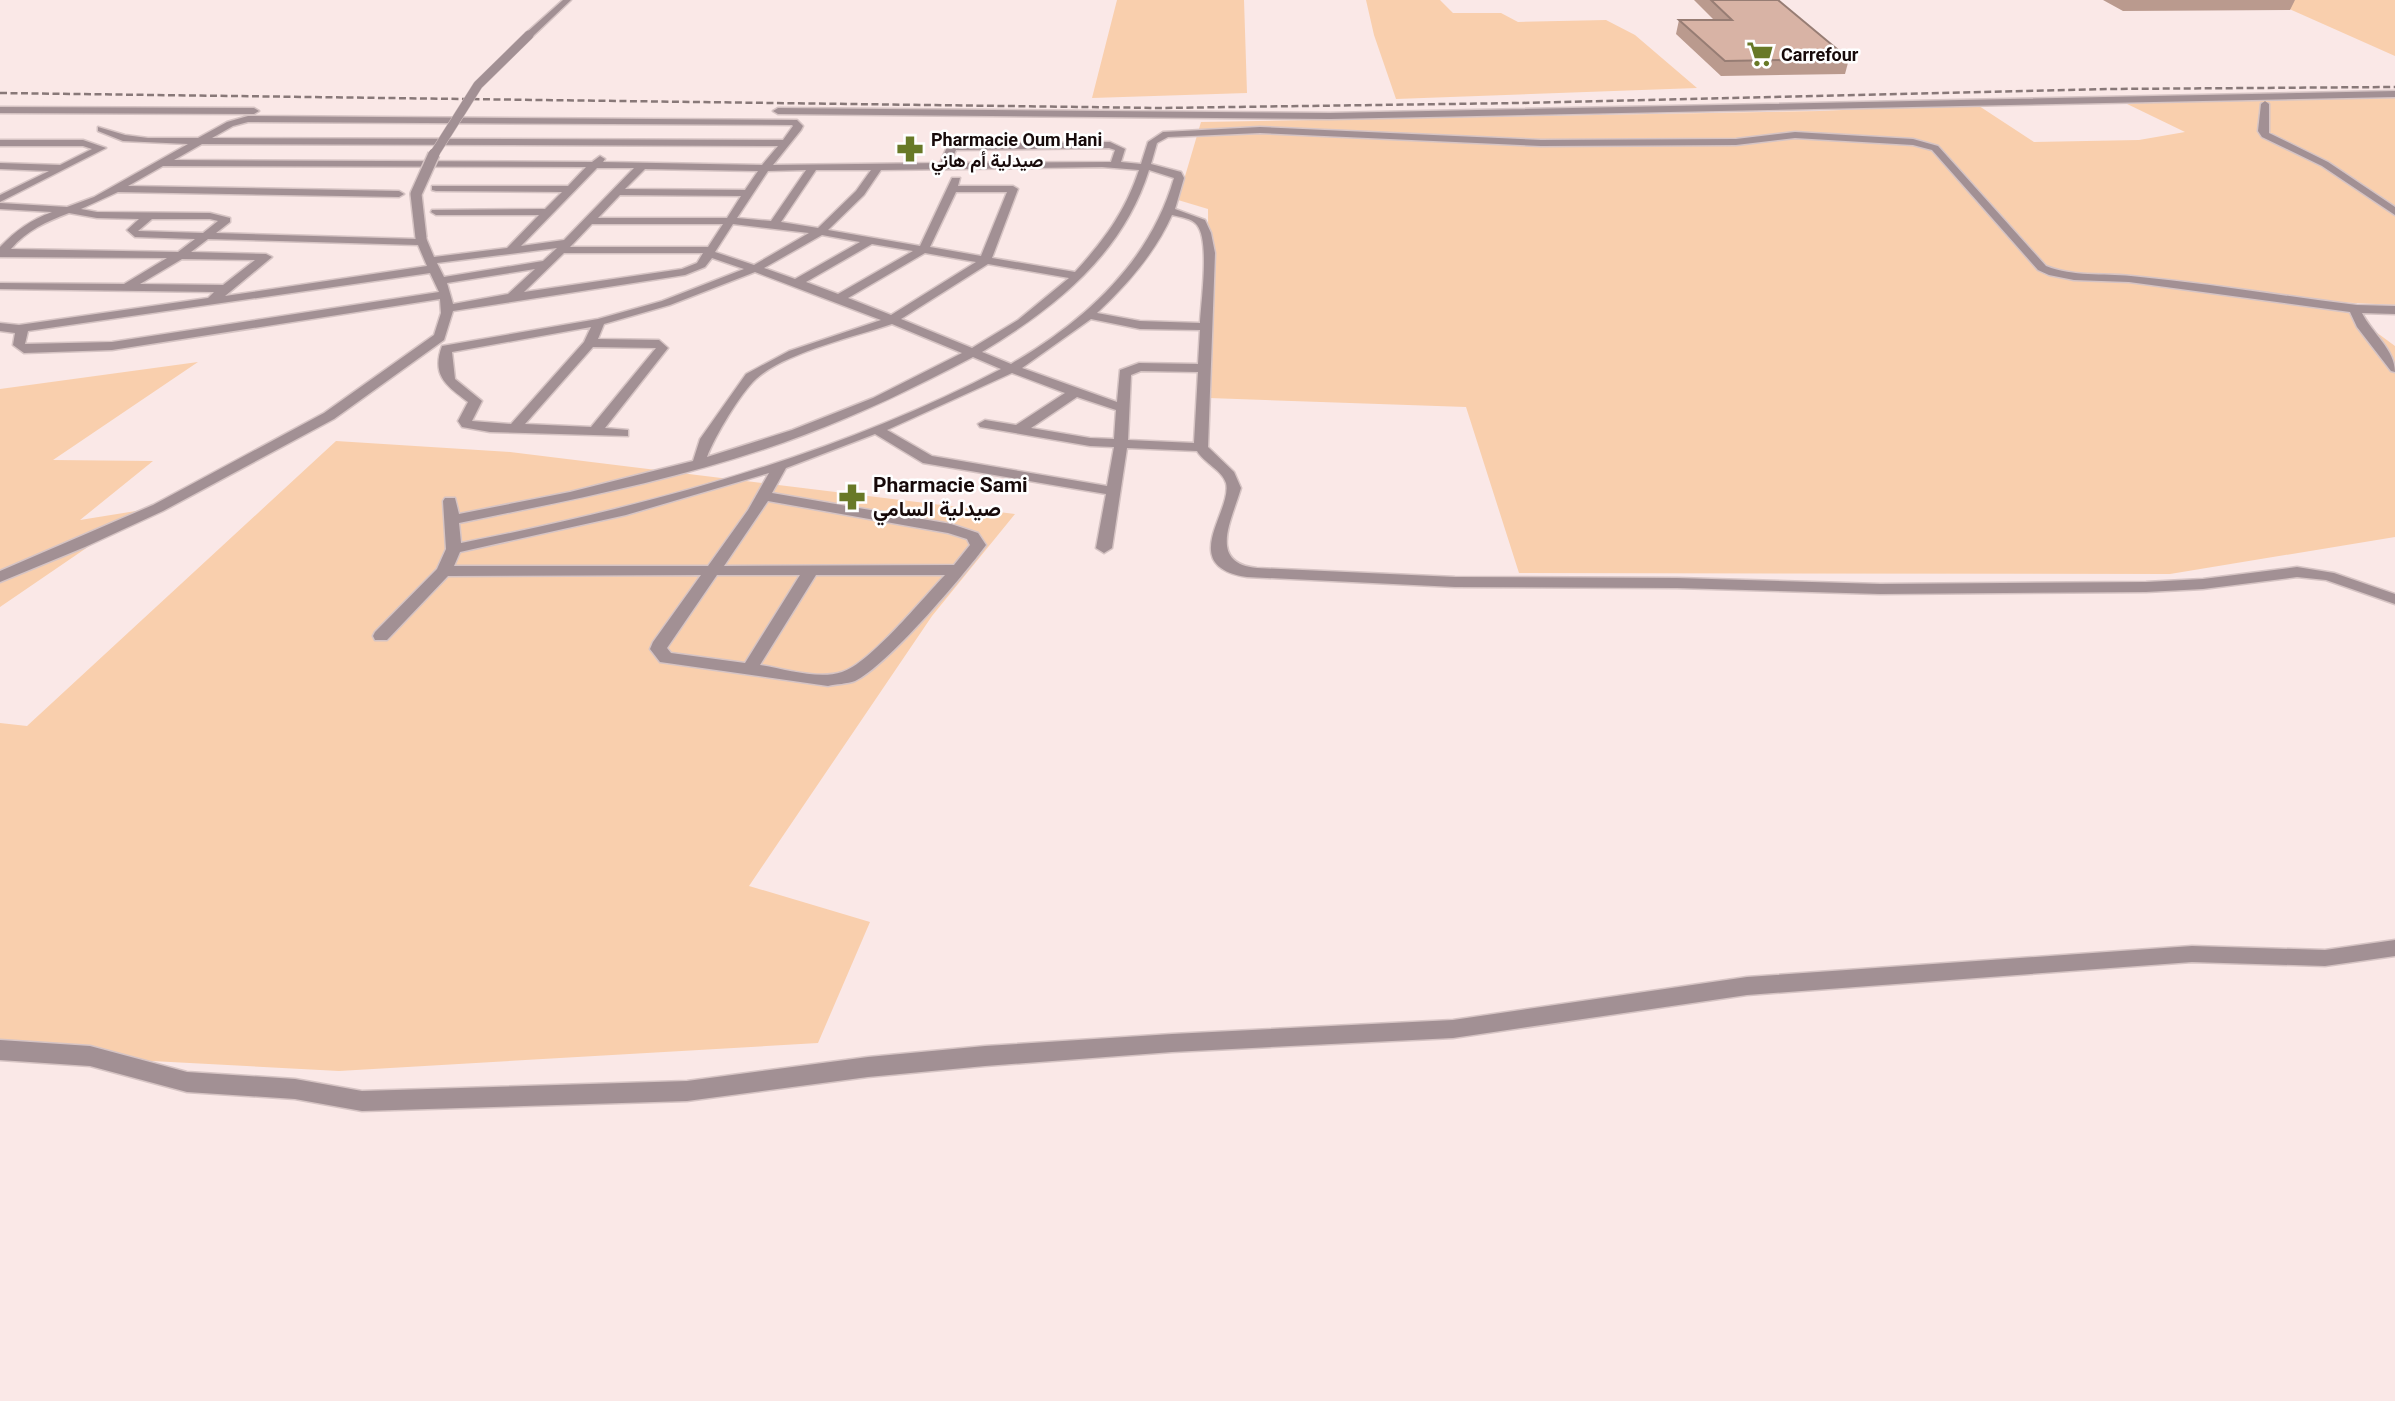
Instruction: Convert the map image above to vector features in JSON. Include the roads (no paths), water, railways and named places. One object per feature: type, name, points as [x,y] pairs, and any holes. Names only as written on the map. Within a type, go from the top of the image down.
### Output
[{"type":"street","points":[[0,577],[134,520],[329,416],[440,337],[444,295],[422,240],[416,194],[439,143],[478,85],[567,0]]},
{"type":"street","points":[[644,110],[1330,116],[2171,96],[2395,94]]},
{"type":"street","points":[[2265,104],[2265,135],[2325,164],[2395,212]]},
{"type":"street","points":[[0,110],[579,114],[617,110]]},
{"type":"street","points":[[0,330],[210,301],[241,312],[444,295],[512,297],[685,272],[701,265],[765,168],[796,130],[797,123],[263,118],[230,124],[98,199],[48,216],[25,228],[2,253]]},
{"type":"street","points":[[101,129],[122,138],[148,141],[784,143]]},
{"type":"street","points":[[453,520],[570,496],[702,463],[828,422],[972,353],[1022,323],[1078,276],[1105,246],[1124,218],[1153,142],[1158,137],[1181,132],[1260,130],[1541,144],[1736,142],[1795,135],[1913,142],[1935,148],[2042,268],[2055,274],[2095,280],[2129,279],[2358,309],[2395,310]]},
{"type":"street","points":[[267,191],[334,140]]},
{"type":"street","points":[[512,249],[618,142]]},
{"type":"street","points":[[0,143],[83,144],[101,148],[0,199]]},
{"type":"street","points":[[944,165],[950,149],[955,146],[1110,145],[1120,149],[1115,165]]},
{"type":"street","points":[[162,163],[595,164],[765,168],[1115,165],[1146,166],[1177,174],[1179,178],[1171,211],[1147,250],[1105,299],[1088,314],[1048,346],[1012,368],[876,429],[779,467],[715,488],[600,519],[454,549]]},
{"type":"street","points":[[839,299],[924,249],[963,165]]},
{"type":"street","points":[[0,166],[63,169]]},
{"type":"street","points":[[512,297],[642,166]]},
{"type":"street","points":[[623,433],[490,428],[467,424],[465,421],[475,401],[447,381],[446,349],[599,322],[666,303],[756,268],[821,231],[860,193],[879,166]]},
{"type":"street","points":[[774,225],[813,167]]},
{"type":"street","points":[[0,186],[24,188]]},
{"type":"street","points":[[436,188],[571,190]]},
{"type":"street","points":[[702,463],[699,459],[707,439],[751,377],[774,362],[793,354],[892,320],[985,261],[1013,188],[952,189]]},
{"type":"street","points":[[115,189],[399,194]]},
{"type":"street","points":[[615,192],[749,193]]},
{"type":"street","points":[[0,206],[69,210],[97,215],[218,217],[226,220],[182,254],[126,288]]},
{"type":"street","points":[[1171,211],[1199,220],[1206,228],[1209,253],[1201,447],[1209,460],[1231,474],[1234,482],[1219,546],[1222,560],[1234,569],[1257,573],[1455,582],[1677,583],[1880,589],[2146,587],[2203,584],[2298,572],[2328,576],[2395,599]]},
{"type":"street","points":[[436,212],[549,212]]},
{"type":"street","points":[[149,216],[132,230],[135,234],[422,240]]},
{"type":"street","points":[[589,221],[730,221],[774,225],[1078,276]]},
{"type":"street","points":[[796,284],[872,240]]},
{"type":"street","points":[[22,329],[19,345],[24,349],[112,346],[431,265],[512,249],[565,246],[710,251],[839,299],[1074,393],[1122,408]]},
{"type":"street","points":[[2,253],[266,257],[210,301]]},
{"type":"street","points":[[444,295],[547,264]]},
{"type":"street","points":[[0,286],[226,289]]},
{"type":"street","points":[[2358,309],[2356,316],[2362,327],[2395,368]]},
{"type":"street","points":[[1088,314],[1140,325],[1205,327]]},
{"type":"street","points":[[515,428],[590,343],[599,322]]},
{"type":"street","points":[[590,343],[645,343],[659,344],[662,348],[596,431]]},
{"type":"street","points":[[1104,548],[1121,445],[1124,377],[1130,369],[1206,368]]},
{"type":"street","points":[[1018,430],[1074,393]]},
{"type":"street","points":[[985,424],[1121,445],[1201,447]]},
{"type":"street","points":[[876,429],[928,460],[1114,491]]},
{"type":"street","points":[[765,496],[860,511],[968,533],[976,538],[978,544],[958,570],[869,664],[857,673],[828,680],[675,661],[661,655],[658,649],[765,496],[779,467]]},
{"type":"street","points":[[381,636],[444,571],[454,549],[450,501]]},
{"type":"street","points":[[444,571],[958,570]]},
{"type":"street","points":[[749,670],[810,572]]},
{"type":"street","points":[[0,1051],[90,1056],[187,1082],[295,1089],[362,1101],[687,1091],[868,1067],[985,1056],[1172,1043],[1453,1029],[1747,986],[2192,954],[2325,958],[2395,948]]},
{"type":"railway","points":[[0,93],[1160,108],[1519,103],[2108,89],[2395,87]]},
{"type":"place","name":"Carrefour","points":[[1760,54]]},
{"type":"place","name":"Pharmacie Oum Hani صيدلية أم هاني","points":[[910,149]]},
{"type":"place","name":"Pharmacie Sami صيدلية السامي","points":[[852,497]]}]
